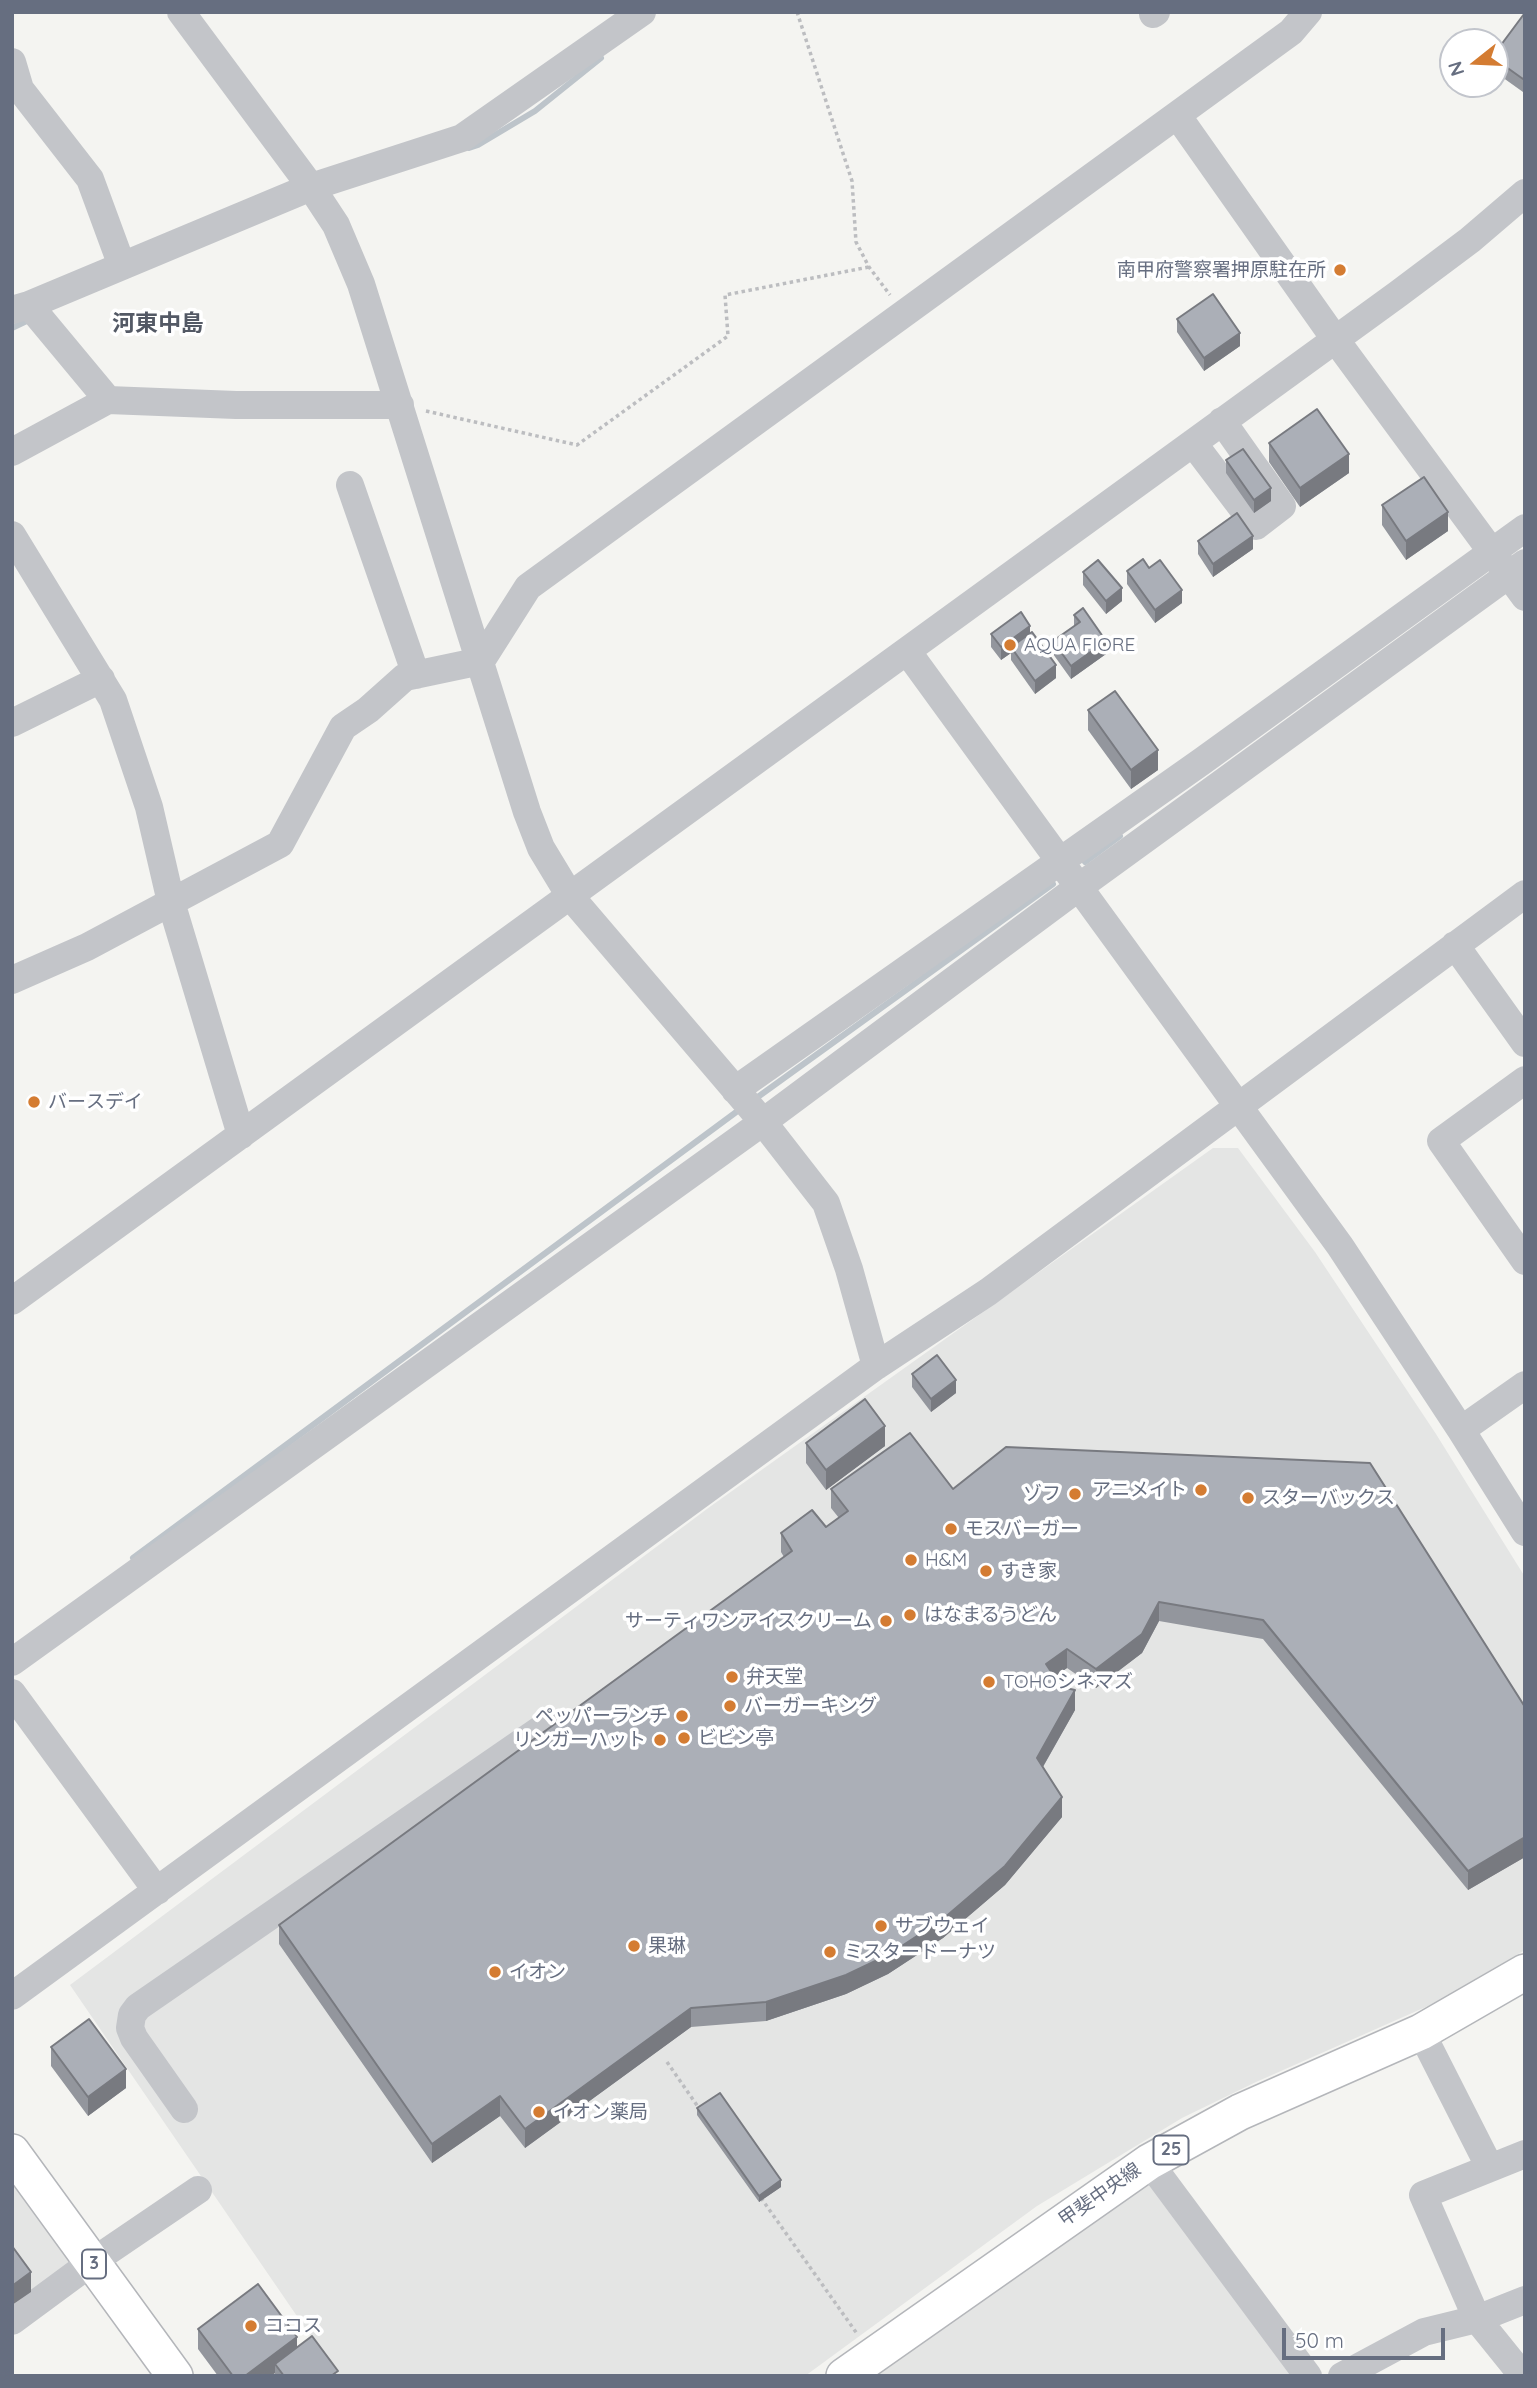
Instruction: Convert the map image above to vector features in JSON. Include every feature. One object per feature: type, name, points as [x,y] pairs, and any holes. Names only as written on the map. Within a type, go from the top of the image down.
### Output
[{"type":"main road","name":"甲斐中央線","points":[[844,2376],[1149,2162],[1240,2112],[1421,2032],[1525,1972]]},
{"type":"main road","name":"3","points":[[12,2152],[175,2376]]},
{"type":"street","points":[[181,12],[311,187],[336,225],[361,284],[527,812],[541,848],[570,896],[763,1122],[826,1203],[849,1269],[876,1366]]},
{"type":"street","points":[[108,400],[20,307],[311,187],[462,138],[642,12]]},
{"type":"street","points":[[12,980],[87,947],[280,844],[343,727],[368,710],[405,677],[481,661],[528,587],[1291,32],[1308,12]]},
{"type":"street","points":[[12,62],[20,89],[90,179],[122,266]]},
{"type":"street","points":[[1177,115],[1335,339],[1491,552],[1516,569],[1525,597]]},
{"type":"street","points":[[12,1301],[1335,339],[1470,240],[1525,193]]},
{"type":"street","points":[[12,452],[108,400],[236,405],[400,405]]},
{"type":"street","points":[[1192,443],[1255,526],[1282,506],[1222,421]]},
{"type":"street","points":[[350,485],[416,675]]},
{"type":"street","points":[[735,1090],[1201,762],[1525,528]]},
{"type":"street","points":[[12,535],[113,700],[149,807],[171,902],[241,1135]]},
{"type":"street","points":[[12,1662],[763,1122],[1079,887],[1516,569]]},
{"type":"street","points":[[907,651],[1340,1246],[1525,1532]]},
{"type":"street","points":[[12,723],[101,679]]},
{"type":"street","points":[[12,1996],[876,1366],[988,1292],[1525,894]]},
{"type":"street","points":[[1455,945],[1525,1044]]},
{"type":"street","points":[[1525,1080],[1441,1141],[1525,1261]]},
{"type":"street","points":[[1461,1430],[1525,1385]]},
{"type":"street","points":[[12,1693],[157,1891]]},
{"type":"street","points":[[184,2109],[134,2038],[130,2028],[132,2015],[138,2007],[547,1725],[558,1726],[576,1744]]},
{"type":"street","points":[[1421,2032],[1490,2168]]},
{"type":"street","points":[[1523,2376],[1477,2319],[1423,2195],[1525,2154]]},
{"type":"street","points":[[1149,2162],[1308,2376]]},
{"type":"street","points":[[12,2321],[92,2262],[198,2190]]},
{"type":"street","points":[[1342,2376],[1424,2332],[1477,2319],[1525,2300]]},
{"type":"path","points":[[797,12],[852,181],[856,243],[869,267],[904,313]]},
{"type":"path","points":[[400,405],[577,445],[728,336],[725,295],[869,267]]},
{"type":"path","points":[[667,2062],[707,2120]]},
{"type":"path","points":[[755,2189],[865,2345]]},
{"type":"shaded area","points":[[1213,1148],[1238,1148],[1315,1252],[1436,1434],[1525,1577],[1525,1950],[1437,2002],[1256,2082],[1182,2118],[1037,2206],[805,2376],[338,2376],[70,1985],[711,1506]]},
{"type":"shaded area","points":[[12,2152],[92,2262],[12,2321]]},
{"type":"shaded area","points":[[1149,2162],[1308,2376],[844,2376]]},
{"type":"building","points":[[1525,14],[1523,79],[1509,69],[1509,34]]},
{"type":"building","points":[[1213,294],[1240,333],[1204,358],[1177,319]]},
{"type":"building","points":[[1317,409],[1349,454],[1300,488],[1269,443]]},
{"type":"building","points":[[1243,449],[1271,488],[1254,500],[1226,460]]},
{"type":"building","points":[[1424,477],[1448,512],[1406,541],[1382,505]]},
{"type":"building","points":[[1237,513],[1253,536],[1213,564],[1198,541]]},
{"type":"building","points":[[1143,559],[1149,568],[1160,560],[1182,590],[1155,610],[1127,571]]},
{"type":"building","points":[[1098,560],[1122,588],[1106,601],[1083,572]]},
{"type":"building","points":[[1083,608],[1106,641],[1071,666],[1053,641],[1080,622],[1074,615]]},
{"type":"building","points":[[1021,612],[1030,626],[1001,647],[991,634]]},
{"type":"building","points":[[1032,632],[1056,665],[1035,681],[1011,647]]},
{"type":"building","points":[[1115,691],[1158,750],[1131,770],[1088,710]]},
{"type":"building","points":[[937,1355],[956,1380],[931,1399],[912,1374]]},
{"type":"building","points":[[865,1399],[885,1426],[826,1470],[806,1443]]},
{"type":"building","points":[[910,1433],[953,1489],[1006,1447],[1370,1463],[1525,1707],[1525,1837],[1468,1871],[1263,1620],[1159,1602],[1142,1634],[1096,1669],[1067,1649],[1046,1664],[1061,1687],[1075,1690],[1037,1758],[1062,1797],[1005,1866],[943,1919],[888,1955],[846,1975],[766,2002],[691,2008],[525,2129],[500,2096],[432,2144],[279,1925],[792,1551],[781,1533],[812,1510],[826,1527],[848,1511],[831,1489]]},
{"type":"building","points":[[89,2019],[126,2069],[88,2097],[51,2047]]},
{"type":"building","points":[[720,2093],[781,2180],[759,2196],[697,2108]]},
{"type":"building","points":[[12,2246],[31,2272],[12,2286]]},
{"type":"building","name":"ココス","points":[[258,2284],[297,2337],[245,2376],[233,2376],[198,2329]]},
{"type":"building","points":[[312,2336],[338,2371],[331,2376],[284,2376],[275,2364]]},
{"type":"waterway","points":[[469,148],[535,111],[601,58]]},
{"type":"waterway","points":[[12,328],[33,318]]},
{"type":"waterway","points":[[1085,862],[1120,836]]},
{"type":"waterway","points":[[755,1099],[1053,884]]},
{"type":"waterway","points":[[133,1558],[743,1107]]},
{"type":"place","name":"南甲府警察署押原駐在所","points":[[1340,270]]},
{"type":"place","name":"AQUA FIORE","points":[[1010,645]]},
{"type":"place","name":"バースデイ","points":[[34,1102]]},
{"type":"place","name":"アニメイト","points":[[1201,1490]]},
{"type":"place","name":"ゾフ","points":[[1075,1494]]},
{"type":"place","name":"スターバックス","points":[[1248,1498]]},
{"type":"place","name":"モスバーガー","points":[[951,1529]]},
{"type":"place","name":"H&M","points":[[911,1560]]},
{"type":"place","name":"すき家","points":[[986,1571]]},
{"type":"place","name":"はなまるうどん","points":[[910,1615]]},
{"type":"place","name":"サーティワンアイスクリーム","points":[[886,1621]]},
{"type":"place","name":"弁天堂","points":[[732,1677]]},
{"type":"place","name":"TOHOシネマズ","points":[[989,1682]]},
{"type":"place","name":"バーガーキング","points":[[730,1706]]},
{"type":"place","name":"ペッパーランチ","points":[[682,1716]]},
{"type":"place","name":"ビビン亭","points":[[684,1738]]},
{"type":"place","name":"リンガーハット","points":[[660,1740]]},
{"type":"place","name":"サブウェイ","points":[[881,1926]]},
{"type":"place","name":"果琳","points":[[634,1946]]},
{"type":"place","name":"ミスタードーナツ","points":[[830,1952]]},
{"type":"place","name":"イオン","points":[[495,1972]]},
{"type":"place","name":"イオン薬局","points":[[539,2112]]},
{"type":"place","name":"ココス","points":[[251,2326]]},
{"type":"district","name":"河東中島","points":[[158,324]]}]
